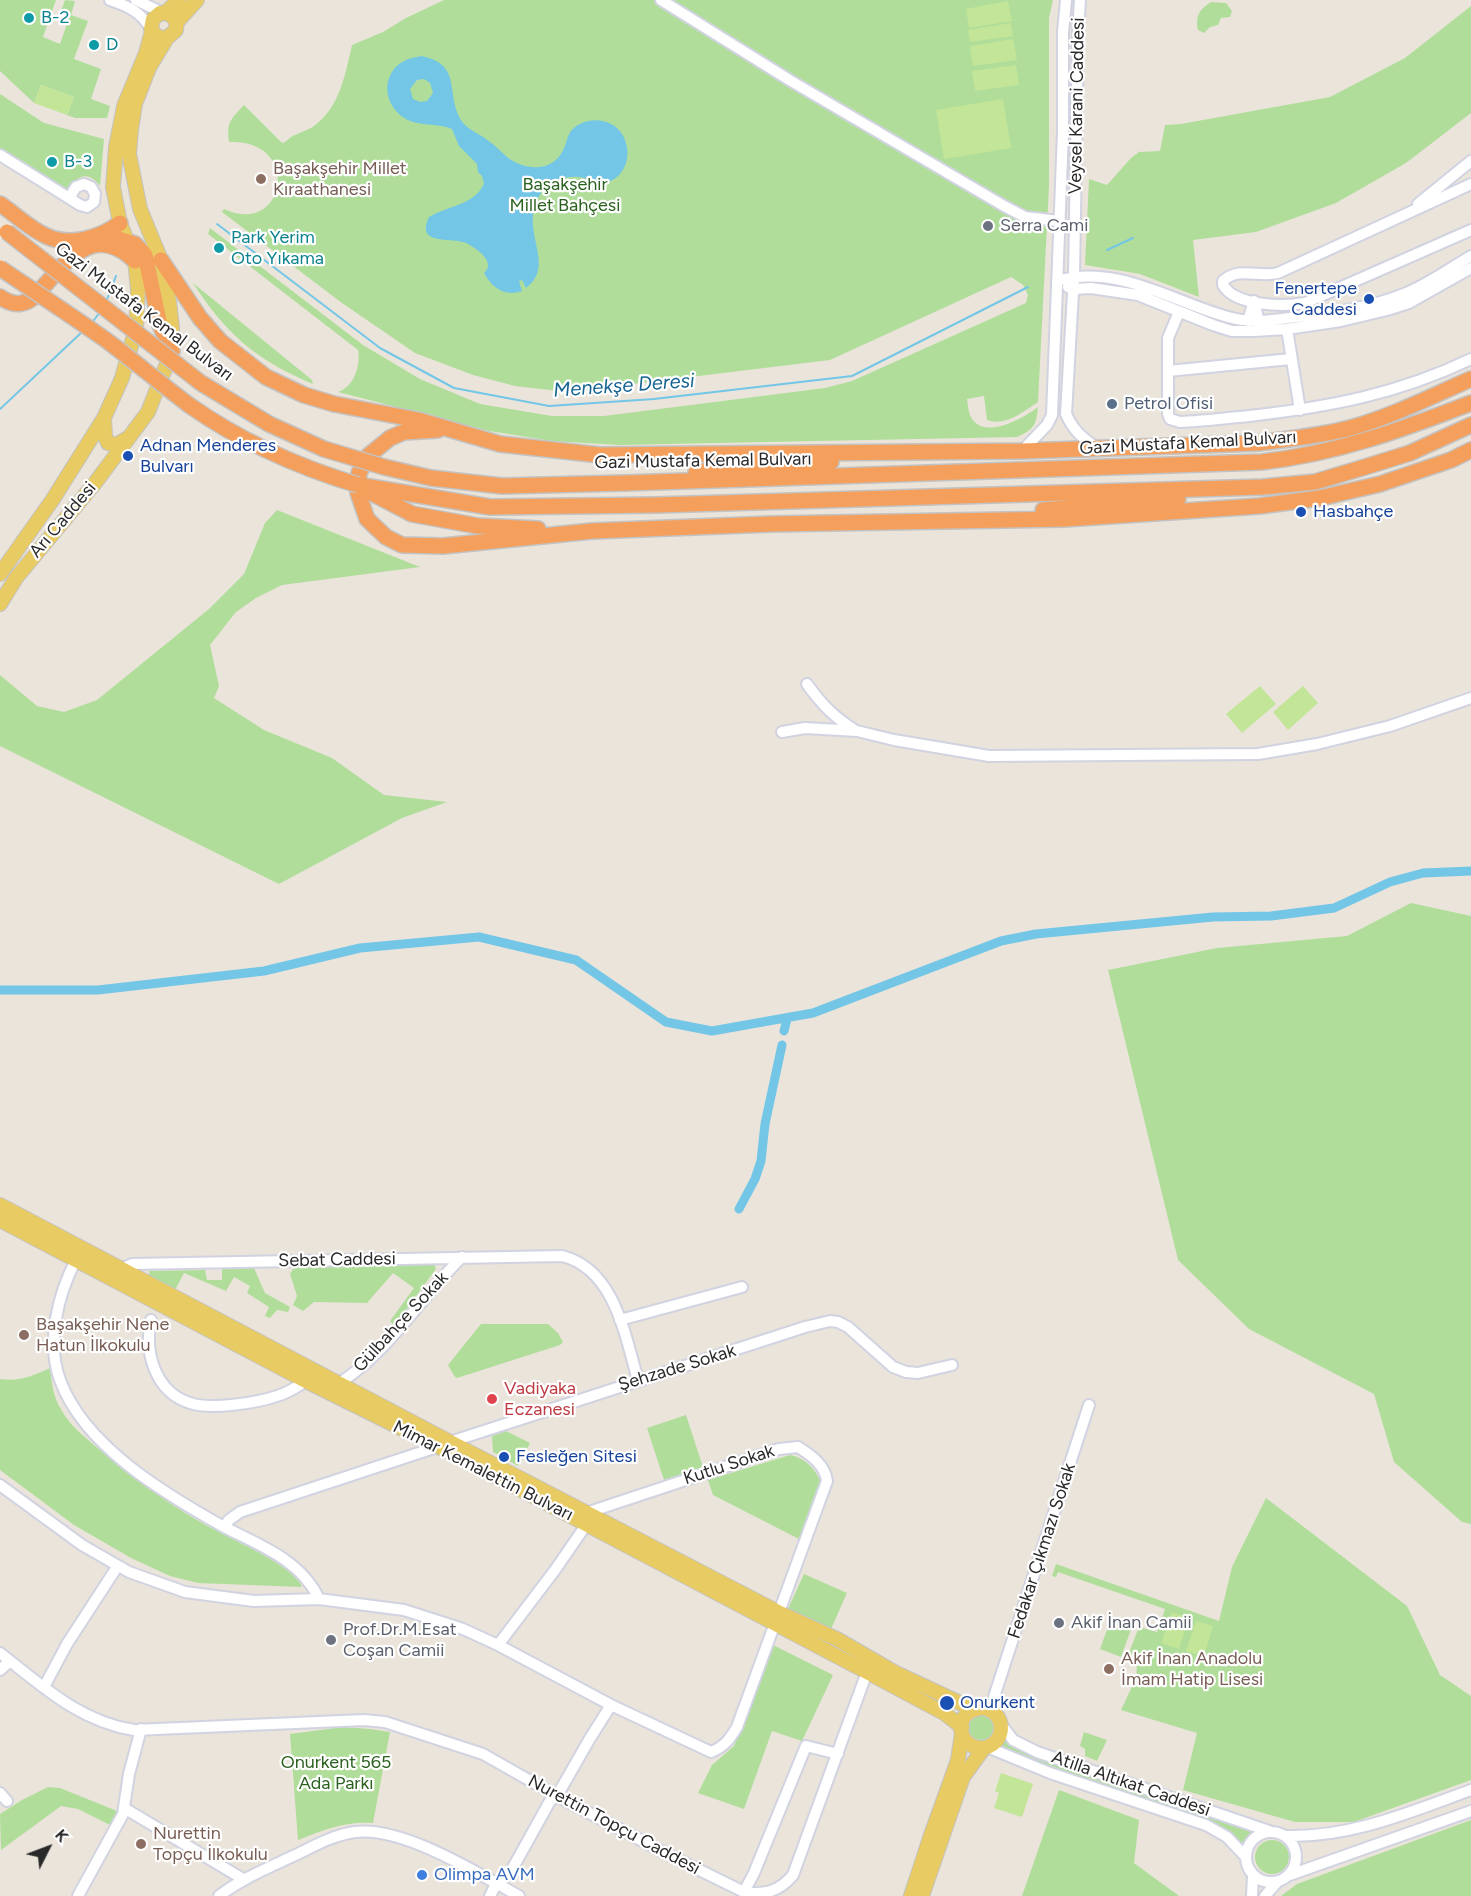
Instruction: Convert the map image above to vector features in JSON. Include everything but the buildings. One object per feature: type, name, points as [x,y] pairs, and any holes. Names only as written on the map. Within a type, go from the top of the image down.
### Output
[{"type":"highway","points":[[0,204],[47,237],[66,240],[103,235],[135,244],[145,255],[160,325],[172,351]]},
{"type":"highway","points":[[103,235],[120,223]]},
{"type":"highway","name":"Gazi Mustafa Kemal Bulvarı","points":[[4,230],[201,383],[269,424],[324,449],[431,478],[502,486],[1262,462],[1304,457],[1343,448],[1397,432],[1471,403]]},
{"type":"highway","points":[[0,297],[8,302],[21,303],[32,299],[66,262],[84,248],[102,244],[115,247],[124,250],[135,261]]},
{"type":"highway","points":[[161,260],[200,318],[220,341],[266,377],[304,395],[334,404],[418,420],[500,444],[600,455],[1022,451],[1258,442],[1351,428],[1471,379]]},
{"type":"highway","points":[[0,268],[106,340],[190,406],[262,448],[358,485],[412,514],[478,526],[592,531]]},
{"type":"highway","points":[[358,485],[490,507],[656,505],[1263,487],[1315,482],[1410,453],[1471,425]]},
{"type":"highway","points":[[450,430],[404,432],[390,438],[368,456],[359,473],[358,485],[367,519],[386,537],[402,545],[443,546],[592,531],[771,524],[1065,519],[1259,506],[1320,498],[1380,484],[1451,460],[1471,450]]},
{"type":"highway","points":[[625,483],[722,469],[1022,451]]},
{"type":"highway","points":[[957,520],[1202,497],[1263,487]]},
{"type":"main road","points":[[179,0],[153,19],[146,53],[127,96],[118,132],[113,187],[120,223],[135,261],[138,289],[136,327],[122,378],[104,418],[105,440],[116,445],[129,437],[148,412],[172,351],[170,310],[161,260],[140,209],[129,154],[135,104],[150,68],[167,38],[175,32],[176,23],[197,0]]},
{"type":"main road","points":[[164,13],[172,16],[176,23]]},
{"type":"main road","points":[[152,30],[157,37],[167,38]]},
{"type":"main road","name":"Arı Caddesi","points":[[0,574],[53,499],[104,418]]},
{"type":"main road","name":"Arı Caddesi","points":[[0,604],[16,578],[95,483],[129,437]]},
{"type":"main road","points":[[0,1205],[122,1269],[333,1388],[776,1617],[867,1672],[944,1713],[962,1730],[969,1744],[986,1748]]},
{"type":"main road","points":[[0,1220],[306,1381],[333,1388]]},
{"type":"main road","points":[[776,1617],[837,1639],[894,1672],[978,1709],[989,1710],[999,1721]]},
{"type":"main road","points":[[911,1896],[930,1835],[958,1760],[966,1716],[994,1697],[999,1721],[998,1739],[986,1748],[963,1777],[922,1896]]},
{"type":"street","points":[[110,0],[136,11],[143,16],[152,30]]},
{"type":"street","points":[[136,0],[164,13]]},
{"type":"street","points":[[661,0],[791,81],[1004,206],[1025,217],[1059,221]]},
{"type":"street","name":"Veysel Karani Caddesi","points":[[1022,451],[1047,425],[1052,415],[1063,32],[1066,0]]},
{"type":"street","name":"Veysel Karani Caddesi","points":[[1080,0],[1074,276],[1066,414],[1071,426],[1080,437],[1098,449]]},
{"type":"street","points":[[0,155],[69,198]]},
{"type":"street","points":[[1409,212],[1471,161]]},
{"type":"street","points":[[1471,184],[1278,273],[1264,275],[1247,272],[1233,275],[1223,281],[1222,285],[1230,295],[1254,301],[1293,305],[1314,300],[1471,230]]},
{"type":"street","points":[[1057,281],[1074,276],[1104,278],[1136,284],[1228,318],[1253,322],[1346,311],[1373,304],[1405,294],[1471,256]]},
{"type":"street","points":[[1057,281],[1073,289],[1091,288],[1138,295],[1232,331],[1287,329],[1341,321],[1387,310],[1409,303],[1471,268]]},
{"type":"street","points":[[1253,322],[1254,301]]},
{"type":"street","points":[[1179,312],[1168,338],[1168,414],[1174,421],[1191,422],[1300,410],[1383,393],[1435,376],[1471,359]]},
{"type":"street","points":[[1287,329],[1300,410]]},
{"type":"street","points":[[1168,371],[1291,359]]},
{"type":"street","points":[[807,684],[821,704],[838,720],[857,731]]},
{"type":"street","points":[[782,732],[805,728],[857,731],[894,740],[989,756],[1258,753],[1317,744],[1390,726],[1471,698]]},
{"type":"street","name":"Sebat Caddesi","points":[[122,1269],[132,1264],[554,1255],[570,1258],[587,1268],[604,1288],[620,1320]]},
{"type":"street","name":"Gülbahçe Sokak","points":[[333,1388],[352,1375],[402,1327],[442,1277],[462,1257]]},
{"type":"street","points":[[76,1260],[61,1296],[55,1330],[59,1379],[76,1412],[98,1437],[131,1466],[188,1507],[268,1548],[299,1571],[313,1585],[319,1599]]},
{"type":"street","points":[[638,1380],[620,1320],[742,1287]]},
{"type":"street","points":[[151,1320],[148,1350],[152,1363],[167,1388],[188,1403],[198,1406],[218,1406],[275,1397],[289,1392],[306,1381]]},
{"type":"street","name":"Şehzade Sokak","points":[[224,1527],[240,1512],[638,1380],[830,1321],[848,1327],[893,1367],[906,1372],[918,1373],[952,1365]]},
{"type":"street","name":"Fedakar Çıkmazı Sokak","points":[[994,1697],[1089,1405]]},
{"type":"street","name":"Kutlu Sokak","points":[[586,1519],[746,1458],[779,1449],[798,1447],[826,1472],[827,1481],[776,1617]]},
{"type":"street","points":[[0,1485],[82,1545],[117,1567],[185,1592],[254,1601],[319,1599],[404,1610],[463,1629],[498,1645],[611,1706],[711,1752],[730,1740],[737,1727],[776,1617]]},
{"type":"street","points":[[498,1645],[555,1570],[586,1519]]},
{"type":"street","points":[[44,1687],[67,1644],[117,1567]]},
{"type":"street","name":"Nurettin Topçu Caddesi","points":[[0,1653],[69,1706],[96,1720],[120,1728],[364,1720],[385,1722],[483,1754],[671,1856],[744,1892],[756,1894],[777,1890],[793,1875],[867,1672]]},
{"type":"street","points":[[0,1670],[10,1661]]},
{"type":"street","points":[[490,1896],[496,1884],[510,1873],[550,1801],[557,1796],[611,1706]]},
{"type":"street","name":"Atilla Altıkat Caddesi","points":[[999,1721],[1013,1740],[1031,1750],[1269,1832]]},
{"type":"street","points":[[78,1896],[123,1814],[129,1774],[141,1729]]},
{"type":"street","points":[[744,1892],[806,1746],[838,1754]]},
{"type":"street","name":"Atilla Altıkat Caddesi","points":[[986,1748],[1050,1773],[1206,1825],[1227,1837],[1245,1856]]},
{"type":"street","points":[[1471,1790],[1372,1826],[1328,1834],[1285,1836],[1269,1832],[1253,1838],[1245,1856],[1247,1866],[1253,1875],[1264,1881],[1282,1879],[1471,1811]]},
{"type":"street","points":[[124,1808],[243,1880]]},
{"type":"street","points":[[219,1896],[243,1880],[333,1838],[356,1832],[369,1832],[408,1840],[519,1896]]},
{"type":"street","points":[[1265,1896],[1293,1869],[1296,1855],[1292,1843],[1285,1836]]},
{"type":"street","points":[[1252,1896],[1253,1875]]},
{"type":"green space","points":[[0,0],[56,0],[43,37],[60,44],[70,15],[61,11],[65,0],[75,1],[71,15],[88,21],[74,59],[101,69],[91,99],[110,106],[107,118],[75,118],[67,115],[74,97],[41,85],[34,103],[0,71]]},
{"type":"green space","name":"Başakşehir Millet Bahçesi","points":[[444,0],[1053,0],[1049,18],[1049,186],[1038,402],[1014,417],[994,422],[987,420],[984,396],[967,399],[971,417],[977,424],[985,427],[1004,425],[1023,417],[1038,407],[1033,426],[1017,437],[619,445],[552,441],[489,431],[338,392],[348,385],[355,375],[358,350],[208,234],[210,228],[363,345],[420,379],[480,404],[552,416],[604,416],[825,388],[852,381],[1026,303],[1028,295],[1023,285],[1011,277],[830,360],[567,392],[515,386],[473,375],[415,353],[342,303],[222,212],[224,209],[240,214],[258,212],[269,204],[276,192],[278,178],[275,165],[265,153],[250,144],[229,142],[228,130],[233,118],[244,105],[282,143],[314,126],[330,110],[336,100],[344,79],[352,45],[383,32]]},
{"type":"green space","points":[[1008,1],[1012,21],[969,28],[966,9]]},
{"type":"green space","points":[[1211,2],[1226,3],[1232,11],[1230,17],[1221,18],[1218,25],[1210,27],[1204,33],[1198,30],[1197,21],[1203,8]]},
{"type":"green space","points":[[1471,6],[1471,113],[1406,163],[1336,203],[1256,232],[1193,240],[1199,297],[1140,274],[1085,265],[1089,179],[1107,185],[1139,152],[1160,151],[1165,125],[1330,97],[1405,58]]},
{"type":"green space","points":[[1011,23],[1013,36],[970,42],[968,30]]},
{"type":"green space","points":[[1013,39],[1017,60],[973,66],[970,46]]},
{"type":"green space","points":[[1016,65],[1019,85],[975,91],[972,71]]},
{"type":"green space","points":[[41,85],[74,97],[67,115],[34,103]]},
{"type":"green space","points":[[0,94],[44,123],[104,139],[100,186],[86,176],[78,179],[67,192],[0,150]]},
{"type":"green space","points":[[1003,99],[1011,148],[944,159],[936,110]]},
{"type":"green space","points":[[193,283],[312,380],[313,384],[275,365],[244,344],[218,317]]},
{"type":"green space","points":[[277,510],[420,567],[282,585],[256,598],[236,612],[210,645],[219,686],[214,698],[264,730],[332,758],[384,795],[447,802],[402,818],[279,884],[0,746],[0,675],[37,706],[64,712],[97,700],[209,609],[244,574],[265,523]]},
{"type":"green space","points":[[1260,686],[1276,704],[1242,733],[1226,714]]},
{"type":"green space","points":[[1303,686],[1318,703],[1288,730],[1273,712]]},
{"type":"green space","points":[[1411,903],[1471,916],[1471,1524],[1462,1522],[1394,1462],[1374,1394],[1249,1329],[1178,1260],[1108,970],[1217,948],[1347,936]]},
{"type":"green space","points":[[434,1264],[436,1269],[394,1326],[390,1321],[414,1288],[393,1273],[367,1303],[314,1302],[303,1311],[293,1305],[297,1296],[290,1274],[295,1266]]},
{"type":"green space","points":[[222,1268],[254,1268],[265,1293],[290,1307],[288,1312],[277,1310],[270,1318],[265,1316],[269,1307],[247,1293],[250,1286],[234,1277],[226,1291],[184,1273],[174,1292],[150,1280],[149,1271],[205,1270],[207,1280],[222,1280]]},
{"type":"green space","points":[[481,1324],[548,1324],[558,1333],[563,1342],[560,1345],[457,1378],[448,1365]]},
{"type":"green space","points":[[50,1368],[53,1390],[59,1406],[84,1437],[125,1470],[190,1516],[274,1561],[297,1579],[302,1587],[198,1583],[170,1576],[131,1558],[74,1525],[0,1470],[0,1379],[26,1378]]},
{"type":"green space","points":[[686,1415],[703,1467],[664,1480],[647,1428]]},
{"type":"green space","points":[[506,1431],[530,1443],[518,1466],[493,1452],[492,1436]]},
{"type":"green space","points":[[790,1455],[809,1465],[822,1484],[799,1539],[713,1495],[708,1480]]},
{"type":"green space","points":[[1266,1498],[1407,1606],[1440,1675],[1471,1696],[1471,1780],[1354,1822],[1295,1822],[1183,1790],[1197,1733],[1121,1710],[1136,1678],[1137,1664],[1127,1658],[1139,1627],[1157,1632],[1165,1609],[1058,1572],[1056,1577],[1052,1576],[1056,1564],[1219,1621],[1232,1567]]},
{"type":"green space","points":[[804,1574],[847,1593],[831,1629],[788,1609]]},
{"type":"green space","points":[[1172,1612],[1189,1618],[1179,1649],[1161,1643]]},
{"type":"green space","points":[[1112,1616],[1133,1624],[1121,1657],[1100,1649]]},
{"type":"green space","points":[[1196,1621],[1213,1626],[1204,1657],[1186,1651]]},
{"type":"green space","points":[[773,1645],[833,1675],[802,1741],[772,1731],[744,1809],[698,1793],[712,1765],[734,1746]]},
{"type":"green space","points":[[981,1716],[990,1719],[993,1728],[990,1737],[981,1740],[972,1737],[969,1728],[972,1719]]},
{"type":"green space","name":"Onurkent 565 Ada Parkı","points":[[343,1727],[390,1732],[373,1823],[344,1825],[298,1840],[290,1734]]},
{"type":"green space","points":[[1084,1732],[1107,1740],[1097,1761],[1085,1756],[1085,1749],[1080,1746]]},
{"type":"green space","points":[[1005,1737],[1255,1831],[1243,1844],[1215,1823],[1025,1757],[1000,1745]]},
{"type":"green space","points":[[1001,1773],[1033,1784],[1022,1817],[994,1808],[999,1793],[995,1791]]},
{"type":"green space","points":[[48,1787],[60,1788],[117,1811],[110,1825],[78,1809],[61,1806],[1,1850],[0,1814]]},
{"type":"green space","points":[[1059,1790],[1139,1820],[1134,1863],[1179,1896],[1022,1896]]},
{"type":"green space","points":[[1471,1820],[1471,1896],[1281,1896],[1297,1884]]},
{"type":"green space","points":[[1272,1840],[1284,1845],[1289,1857],[1284,1869],[1272,1874],[1260,1869],[1255,1857],[1260,1845]]},
{"type":"water","points":[[422,56],[435,60],[443,66],[451,81],[456,110],[461,120],[514,162],[530,167],[546,166],[559,156],[571,131],[591,120],[608,122],[618,129],[624,138],[627,160],[622,172],[613,180],[601,183],[570,177],[556,180],[545,188],[536,202],[533,216],[539,267],[535,278],[526,288],[522,280],[519,281],[522,291],[510,293],[495,287],[484,273],[487,269],[487,260],[470,245],[460,241],[437,239],[427,232],[429,217],[474,197],[484,184],[477,164],[459,146],[452,129],[410,121],[394,109],[387,91],[391,73],[402,62]],"holes":[[[424,79],[430,83],[433,93],[427,101],[420,102],[413,99],[410,89],[417,80]]]},
{"type":"waterway","name":"Menekşe Deresi","points":[[217,224],[380,348],[454,388],[549,406],[654,399],[852,376],[1028,287]]},
{"type":"waterway","name":"Menekşe Deresi","points":[[1107,250],[1133,238]]},
{"type":"waterway","name":"Menekşe Deresi","points":[[106,302],[116,276]]},
{"type":"waterway","name":"Menekşe Deresi","points":[[91,324],[100,312]]},
{"type":"waterway","name":"Menekşe Deresi","points":[[0,409],[82,332]]},
{"type":"waterway","points":[[0,990],[98,990],[264,971],[360,948],[479,937],[576,960],[666,1022],[712,1031],[813,1013],[1001,941],[1036,934],[1213,917],[1271,916],[1334,908],[1390,882],[1423,873],[1471,871]]},
{"type":"waterway","points":[[784,1031],[787,1019]]},
{"type":"waterway","points":[[739,1209],[755,1179],[761,1161],[765,1124],[782,1045]]},
{"type":"place","name":"B-2","points":[[29,18]]},
{"type":"place","name":"D","points":[[94,45]]},
{"type":"place","name":"B-3","points":[[52,162]]},
{"type":"place","name":"Başakşehir Millet Kıraathanesi","points":[[261,179]]},
{"type":"place","name":"Serra Cami","points":[[988,226]]},
{"type":"place","name":"Park Yerim Oto Yıkama","points":[[219,248]]},
{"type":"place","name":"Fenertepe Caddesi","points":[[1369,299]]},
{"type":"place","name":"Petrol Ofisi","points":[[1112,404]]},
{"type":"place","name":"Adnan Menderes Bulvarı","points":[[128,456]]},
{"type":"place","name":"Hasbahçe","points":[[1301,512]]},
{"type":"place","name":"Başakşehir Nene Hatun İlkokulu","points":[[24,1335]]},
{"type":"place","name":"Vadiyaka Eczanesi","points":[[492,1399]]},
{"type":"place","name":"Fesleğen Sitesi","points":[[504,1457]]},
{"type":"place","name":"Akif İnan Camii","points":[[1059,1623]]},
{"type":"place","name":"Prof.Dr.M.Esat Coşan Camii","points":[[331,1640]]},
{"type":"place","name":"Akif İnan Anadolu İmam Hatip Lisesi","points":[[1109,1669]]},
{"type":"place","name":"Onurkent","points":[[947,1703]]},
{"type":"place","name":"Nurettin Topçu İlkokulu","points":[[141,1844]]},
{"type":"place","name":"Olimpa AVM","points":[[422,1875]]}]
